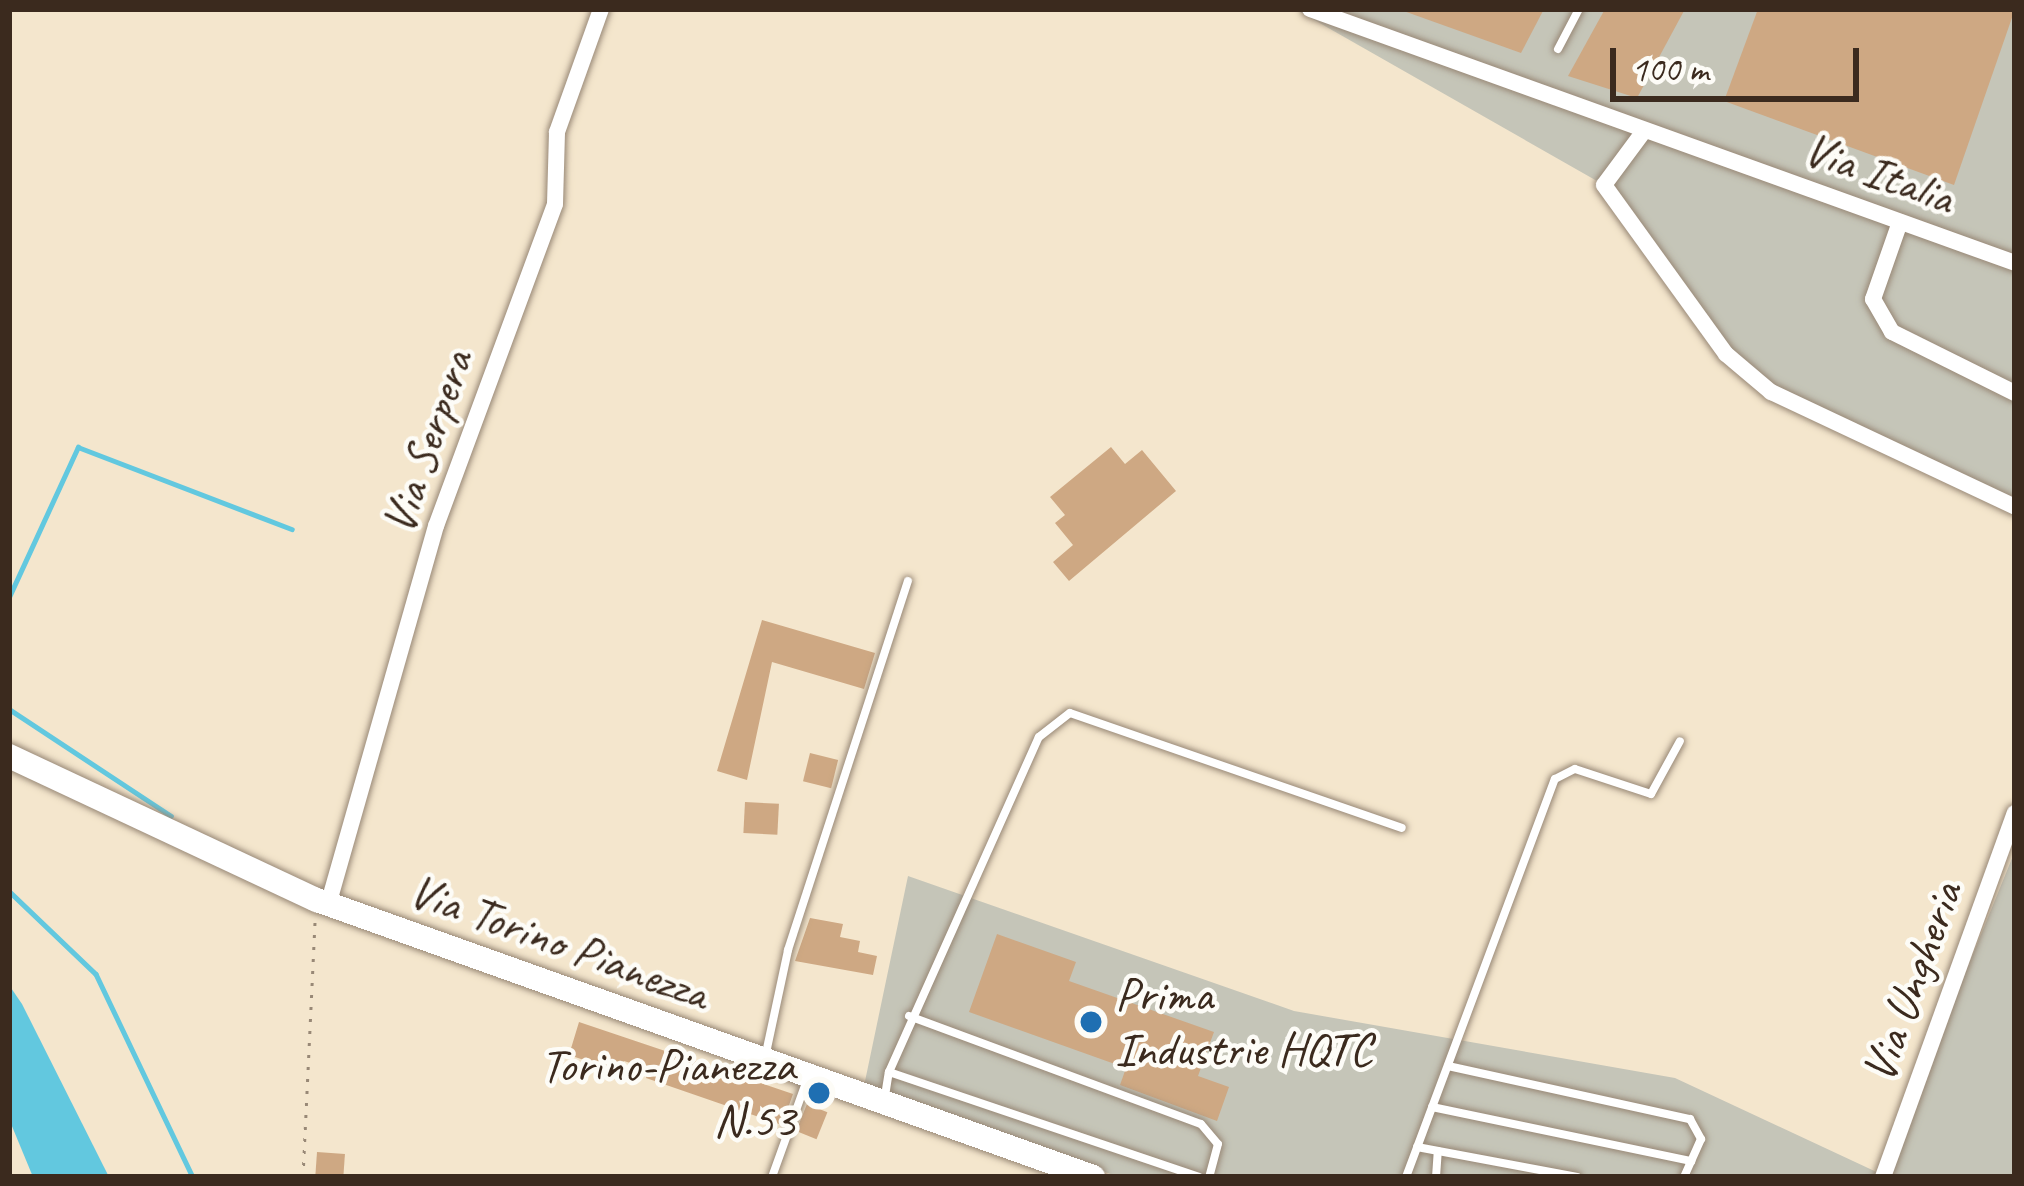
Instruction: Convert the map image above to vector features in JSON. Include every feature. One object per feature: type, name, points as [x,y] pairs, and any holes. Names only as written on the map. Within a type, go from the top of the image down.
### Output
[{"type":"main road","name":"Via Torino Pianezza","points":[[9,756],[322,902],[1093,1177]]},
{"type":"street","name":"Via Serpera","points":[[322,902],[436,526],[555,204],[562,113],[601,9]]},
{"type":"street","name":"Via Italia","points":[[1310,9],[2015,263]]},
{"type":"street","points":[[1644,130],[1604,185],[1726,353],[1771,392],[2015,507]]},
{"type":"street","points":[[1900,222],[1873,299],[1892,332],[2015,393]]},
{"type":"street","name":"Via Ungheria","points":[[1883,1177],[2015,813]]},
{"type":"lane","points":[[1558,49],[1579,9]]},
{"type":"lane","points":[[764,1060],[788,950],[908,581]]},
{"type":"lane","points":[[884,1103],[909,1016],[962,918],[1039,737],[1070,712],[1402,828]]},
{"type":"lane","points":[[1406,1177],[1555,779],[1575,770],[1651,794],[1680,741]]},
{"type":"lane","points":[[909,1016],[1201,1124],[1217,1144],[1209,1177]]},
{"type":"lane","points":[[1448,1066],[1690,1119],[1701,1139],[1684,1177]]},
{"type":"lane","points":[[890,1072],[1199,1177]]},
{"type":"lane","points":[[772,1177],[808,1076]]},
{"type":"lane","points":[[1432,1107],[1691,1161]]},
{"type":"lane","points":[[1417,1147],[1577,1177]]},
{"type":"lane","points":[[1436,1177],[1438,1151]]},
{"type":"path","points":[[303,1177],[322,902]]},
{"type":"shaded area","points":[[1295,9],[2015,9],[2015,507],[1771,392],[1726,353],[1604,185]]},
{"type":"shaded area","points":[[2015,851],[2015,1177],[1119,1177],[864,1086],[908,876],[1294,1011],[1675,1078],[1883,1175]]},
{"type":"water","points":[[9,985],[109,1177],[33,1177],[9,1119]]},
{"type":"building","points":[[1398,9],[1544,9],[1521,53]]},
{"type":"building","points":[[1605,9],[1685,9],[1637,98],[1568,76]]},
{"type":"building","points":[[1758,9],[2015,9],[1954,185],[1724,101]]},
{"type":"building","points":[[1111,447],[1125,464],[1142,450],[1176,491],[1069,581],[1053,562],[1073,545],[1055,523],[1065,515],[1050,497]]},
{"type":"building","points":[[762,620],[875,653],[864,689],[772,662],[747,780],[717,771]]},
{"type":"building","points":[[810,753],[838,760],[831,788],[803,781]]},
{"type":"building","points":[[745,802],[779,804],[777,835],[743,833]]},
{"type":"building","points":[[810,918],[843,924],[840,937],[860,941],[858,952],[877,956],[873,975],[795,961]]},
{"type":"building","name":"Prima Industrie HQTC","points":[[997,934],[1076,962],[1069,981],[1214,1032],[1198,1076],[1229,1087],[1217,1121],[1120,1085],[1126,1068],[969,1012]]},
{"type":"building","points":[[579,1022],[793,1094],[782,1125],[646,1078],[649,1069],[624,1061],[620,1072],[569,1055]]},
{"type":"building","points":[[807,1104],[827,1112],[817,1139],[796,1131]]},
{"type":"building","points":[[317,1152],[345,1154],[343,1177],[315,1177]]},
{"type":"waterway","points":[[9,597],[78,447],[292,529]]},
{"type":"waterway","points":[[9,709],[171,816]]},
{"type":"waterway","points":[[9,891],[96,974],[193,1177]]},
{"type":"place","name":"Prima Industrie HQTC","points":[[1091,1022]]},
{"type":"place","name":"Torino-Pianezza N.53","points":[[819,1093]]}]
